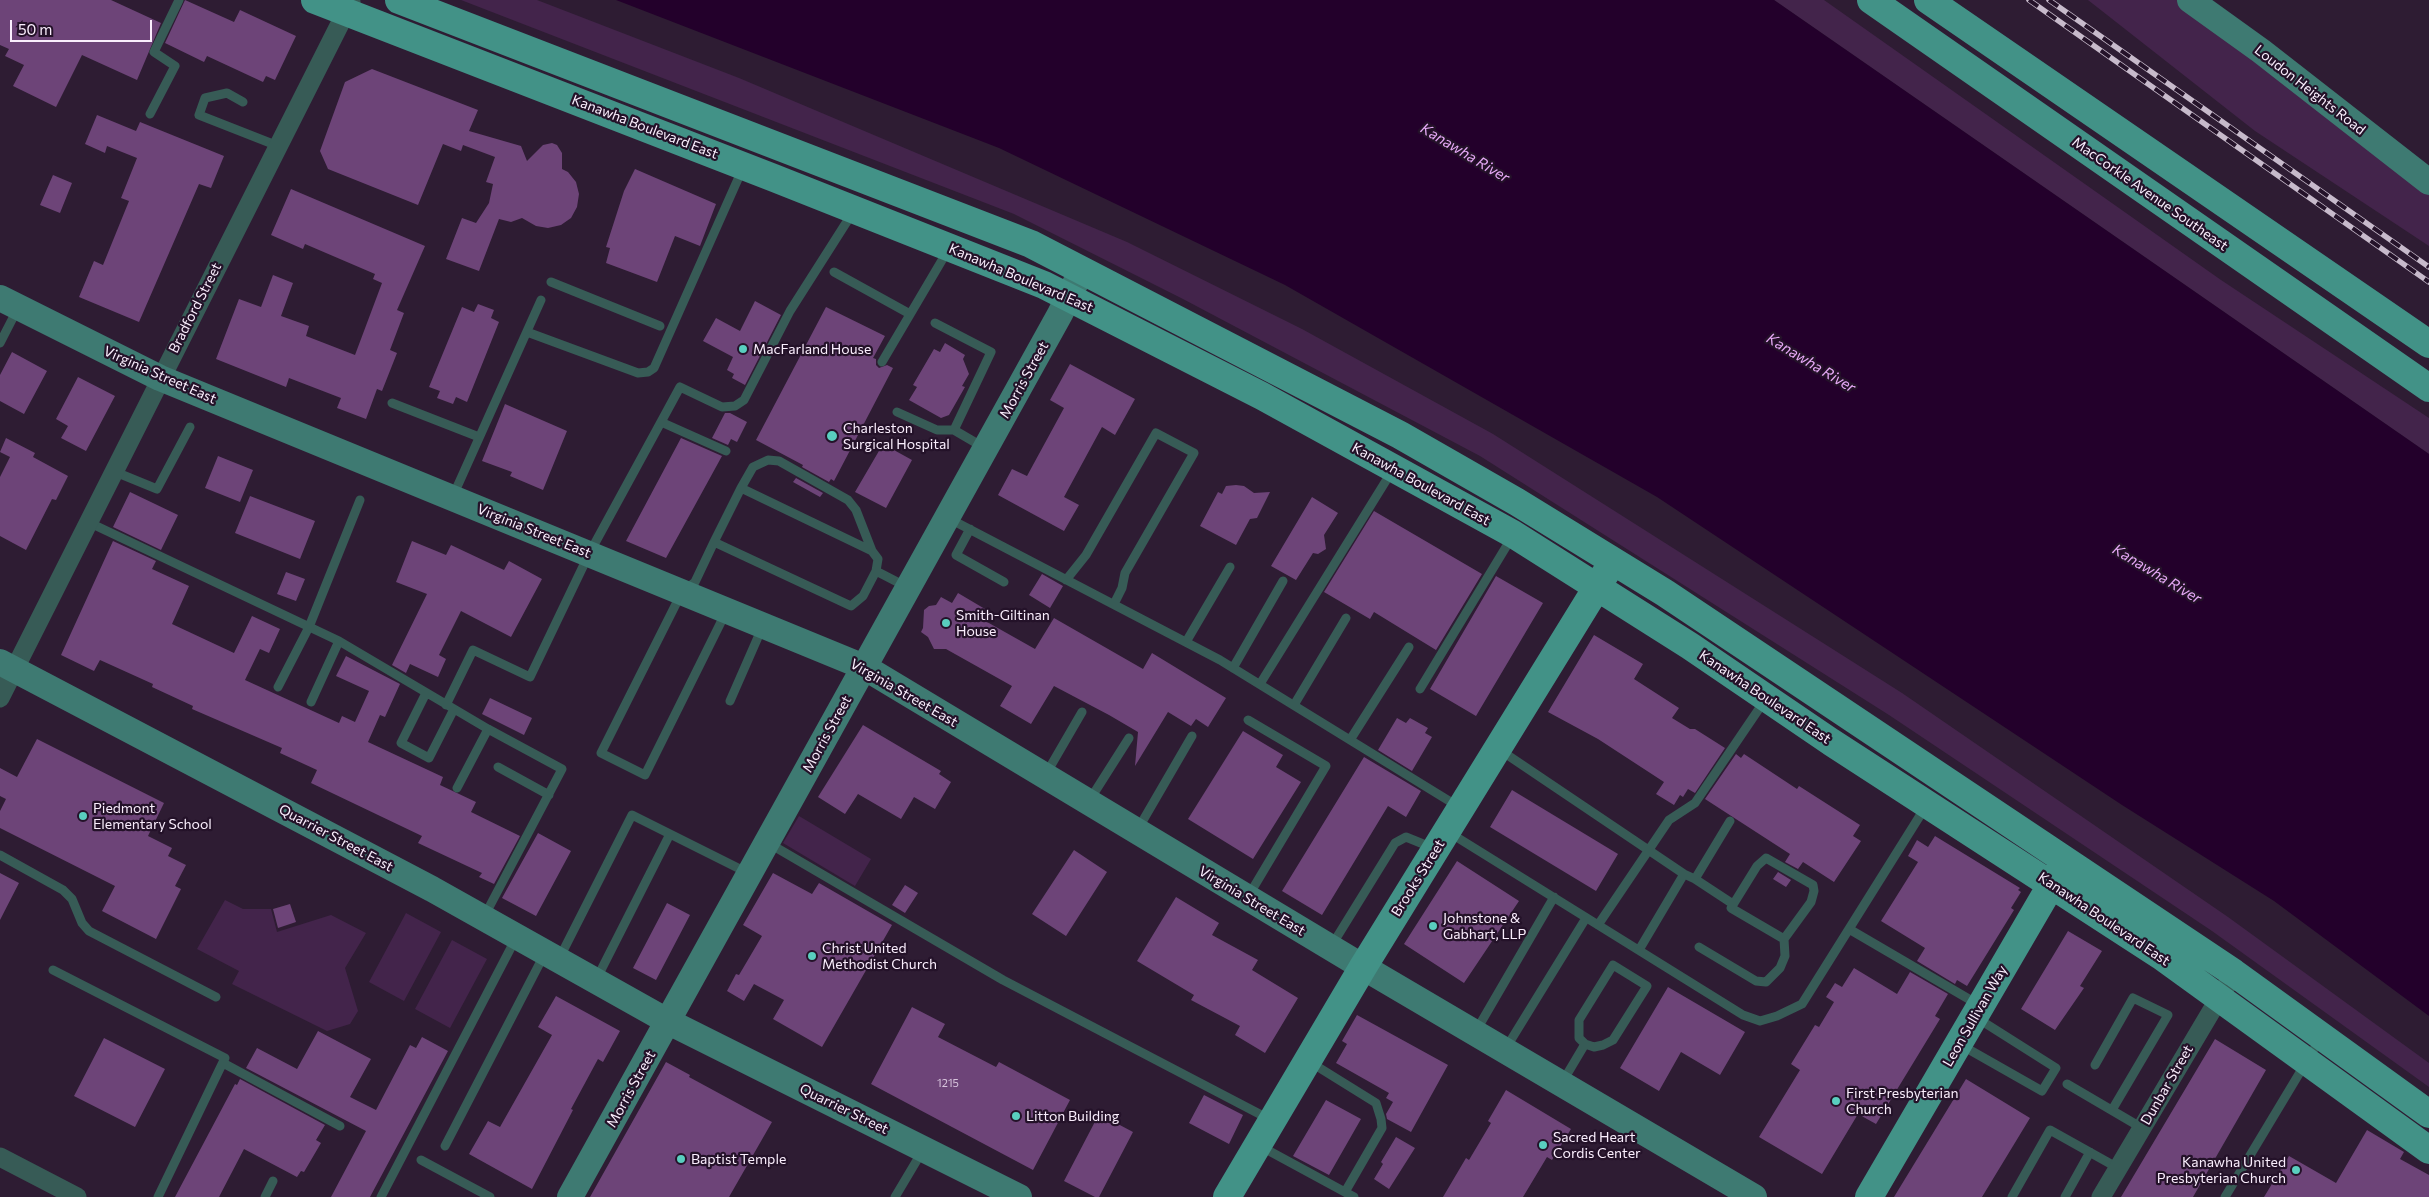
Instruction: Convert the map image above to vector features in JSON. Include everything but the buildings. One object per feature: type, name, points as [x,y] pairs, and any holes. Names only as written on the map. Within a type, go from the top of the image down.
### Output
[{"type":"main road","name":"Kanawha Boulevard East","points":[[315,0],[349,6],[1070,297],[1262,396],[1513,534],[1690,646],[1766,698],[2161,956],[2429,1150]]},
{"type":"main road","name":"Kanawha Boulevard East","points":[[399,0],[1031,244],[1400,435],[1665,593],[2234,973],[2429,1114]]},
{"type":"main road","name":"MacCorkle Avenue Southeast","points":[[1871,0],[2429,388]]},
{"type":"main road","points":[[1928,0],[2429,344]]},
{"type":"main road","name":"Loudon Heights Road","points":[[2190,0],[2261,51],[2429,182]]},
{"type":"main road","name":"Morris Street","points":[[570,1197],[669,1022],[1070,297],[1082,270]]},
{"type":"main road","name":"Virginia Street East","points":[[9,302],[160,378],[864,667],[1330,948],[1754,1197]]},
{"type":"main road","name":"Brooks Street","points":[[1227,1197],[1363,967],[1613,561]]},
{"type":"main road","name":"Quarrier Street East","points":[[7,666],[432,888],[669,1022]]},
{"type":"main road","name":"Leon Sullivan Way","points":[[1869,1197],[2066,860]]},
{"type":"main road","name":"Quarrier Street","points":[[669,1022],[1019,1197]]},
{"type":"street","name":"Bradford Street","points":[[0,698],[7,666],[88,522],[349,6]]},
{"type":"street","name":"Dunbar Street","points":[[2101,1197],[2218,997],[2234,973]]},
{"type":"street","points":[[0,1157],[77,1197]]},
{"type":"lane","points":[[150,114],[175,66],[154,52],[179,0]]},
{"type":"lane","points":[[243,102],[227,93],[205,98],[199,115],[278,146]]},
{"type":"lane","points":[[528,332],[638,373],[648,372],[654,368],[728,196],[744,166]]},
{"type":"lane","points":[[426,693],[400,743],[429,758],[473,650],[530,677],[589,554],[680,387],[722,407],[735,406],[744,400],[790,311],[854,210]]},
{"type":"lane","points":[[882,362],[949,248]]},
{"type":"lane","points":[[834,272],[910,314]]},
{"type":"lane","points":[[551,282],[660,326]]},
{"type":"lane","points":[[452,498],[541,300]]},
{"type":"lane","points":[[0,344],[9,302]]},
{"type":"lane","points":[[935,323],[991,352],[954,430]]},
{"type":"lane","points":[[392,403],[480,437]]},
{"type":"lane","points":[[897,412],[937,430],[954,430],[986,449]]},
{"type":"lane","points":[[661,422],[726,451]]},
{"type":"lane","points":[[113,471],[157,489],[190,427]]},
{"type":"lane","points":[[1066,580],[1086,555],[1156,432],[1194,453],[1125,573],[1122,588],[1114,604]]},
{"type":"lane","points":[[714,542],[851,606],[863,596],[876,571],[878,559],[872,552],[856,510],[848,500],[779,461],[768,460],[753,467],[741,488],[714,542],[695,582],[682,592],[601,753],[645,775],[727,611]]},
{"type":"lane","points":[[1260,684],[1394,468]]},
{"type":"lane","points":[[741,488],[872,552]]},
{"type":"lane","points":[[278,687],[310,627],[360,500]]},
{"type":"lane","points":[[947,518],[1233,668],[1461,808]]},
{"type":"lane","points":[[88,522],[339,641],[488,729],[562,770],[484,918]]},
{"type":"lane","points":[[970,529],[956,555],[1004,582]]},
{"type":"lane","points":[[1420,690],[1513,534]]},
{"type":"lane","points":[[1186,642],[1230,566]]},
{"type":"lane","points":[[876,571],[908,588]]},
{"type":"lane","points":[[1233,668],[1283,581]]},
{"type":"lane","points":[[1294,705],[1346,618]]},
{"type":"lane","points":[[730,701],[763,626]]},
{"type":"lane","points":[[311,702],[339,641]]},
{"type":"lane","points":[[1350,740],[1409,647]]},
{"type":"lane","points":[[1598,925],[1669,820],[1695,804],[1766,698]]},
{"type":"lane","points":[[1045,776],[1082,712]]},
{"type":"lane","points":[[1247,898],[1326,766],[1248,720]]},
{"type":"lane","points":[[457,788],[488,729]]},
{"type":"lane","points":[[1136,831],[1192,736]]},
{"type":"lane","points":[[1089,802],[1129,738]]},
{"type":"lane","points":[[1498,748],[1684,874],[1733,904]]},
{"type":"lane","points":[[498,768],[549,795]]},
{"type":"lane","points":[[1330,948],[1395,842],[1406,837],[1441,840],[1554,897],[1743,1015],[1760,1020],[1777,1016],[1802,1004],[1928,804]]},
{"type":"lane","points":[[445,1146],[632,815],[750,874]]},
{"type":"lane","points":[[1695,879],[1730,820]]},
{"type":"lane","points":[[596,980],[670,834]]},
{"type":"lane","points":[[768,842],[1003,980],[1272,1120]]},
{"type":"lane","points":[[0,855],[63,890],[72,900],[82,923],[89,931],[216,997]]},
{"type":"lane","points":[[1699,947],[1756,981],[1766,982],[1780,968],[1784,956],[1784,939],[1811,902],[1814,891],[1813,885],[1766,858],[1757,866],[1731,908],[1784,939]]},
{"type":"lane","points":[[1639,950],[1684,874]]},
{"type":"lane","points":[[1475,1033],[1554,897]]},
{"type":"lane","points":[[1505,1051],[1586,918]]},
{"type":"lane","points":[[1849,929],[1978,1012],[2056,1068],[2042,1092],[1959,1044]]},
{"type":"lane","points":[[381,1197],[516,936]]},
{"type":"lane","points":[[1613,965],[1647,986],[1613,1040],[1594,1047],[1585,1044],[1579,1038],[1579,1020],[1613,965]]},
{"type":"lane","points":[[53,970],[225,1058],[158,1197]]},
{"type":"lane","points":[[2095,1065],[2133,998],[2168,1015],[2112,1110]]},
{"type":"lane","points":[[2226,1197],[2321,1036]]},
{"type":"lane","points":[[1561,1084],[1585,1044]]},
{"type":"lane","points":[[1308,1060],[1376,1103],[1381,1119],[1382,1128],[1344,1192]]},
{"type":"lane","points":[[223,1063],[340,1126]]},
{"type":"lane","points":[[2067,1084],[2142,1128]]},
{"type":"lane","points":[[2012,1197],[2050,1130],[2118,1168]]},
{"type":"lane","points":[[1258,1145],[1354,1197]]},
{"type":"lane","points":[[895,1197],[924,1149]]},
{"type":"lane","points":[[2065,1197],[2090,1152]]},
{"type":"lane","points":[[421,1160],[490,1197]]},
{"type":"lane","points":[[264,1197],[273,1180]]},
{"type":"shaded area","points":[[461,0],[537,0],[739,78],[1127,242],[1302,329],[1493,434],[1902,693],[2228,917],[2429,1063],[2429,1087],[2212,931],[1889,715],[1480,456],[1183,299],[1014,214]]},
{"type":"shaded area","points":[[1774,0],[1824,0],[2221,280],[2429,418],[2429,454]]},
{"type":"shaded area","points":[[2088,0],[2179,0],[2429,181],[2429,246],[2255,131]]},
{"type":"shaded area","points":[[799,816],[871,859],[855,886],[783,843]]},
{"type":"shaded area","points":[[225,900],[243,909],[271,909],[277,932],[331,915],[366,933],[345,968],[358,1011],[350,1024],[327,1031],[232,984],[239,971],[197,949]]},
{"type":"shaded area","points":[[406,913],[441,932],[404,1001],[369,982]]},
{"type":"shaded area","points":[[452,940],[487,959],[450,1028],[415,1009]]},
{"type":"water","name":"Kanawha River","points":[[616,0],[1774,0],[2429,454],[2429,1016],[2274,901],[2122,805],[1657,497],[1285,285],[999,148]]},
{"type":"railway","points":[[2029,0],[2429,282]]},
{"type":"railway","points":[[2049,0],[2429,267]]},
{"type":"place","name":"MacFarland House","points":[[743,349]]},
{"type":"place","name":"Charleston Surgical Hospital","points":[[832,436]]},
{"type":"place","name":"Smith-Giltinan House","points":[[946,623]]},
{"type":"place","name":"Piedmont Elementary School","points":[[83,816]]},
{"type":"place","name":"Johnstone & Gabhart, LLP","points":[[1433,926]]},
{"type":"place","name":"Christ United Methodist Church","points":[[812,956]]},
{"type":"place","name":"First Presbyterian Church","points":[[1836,1101]]},
{"type":"place","name":"Litton Building","points":[[1016,1116]]},
{"type":"place","name":"Sacred Heart Cordis Center","points":[[1543,1145]]},
{"type":"place","name":"Baptist Temple","points":[[681,1159]]},
{"type":"place","name":"Kanawha United Presbyterian Church","points":[[2296,1170]]}]
